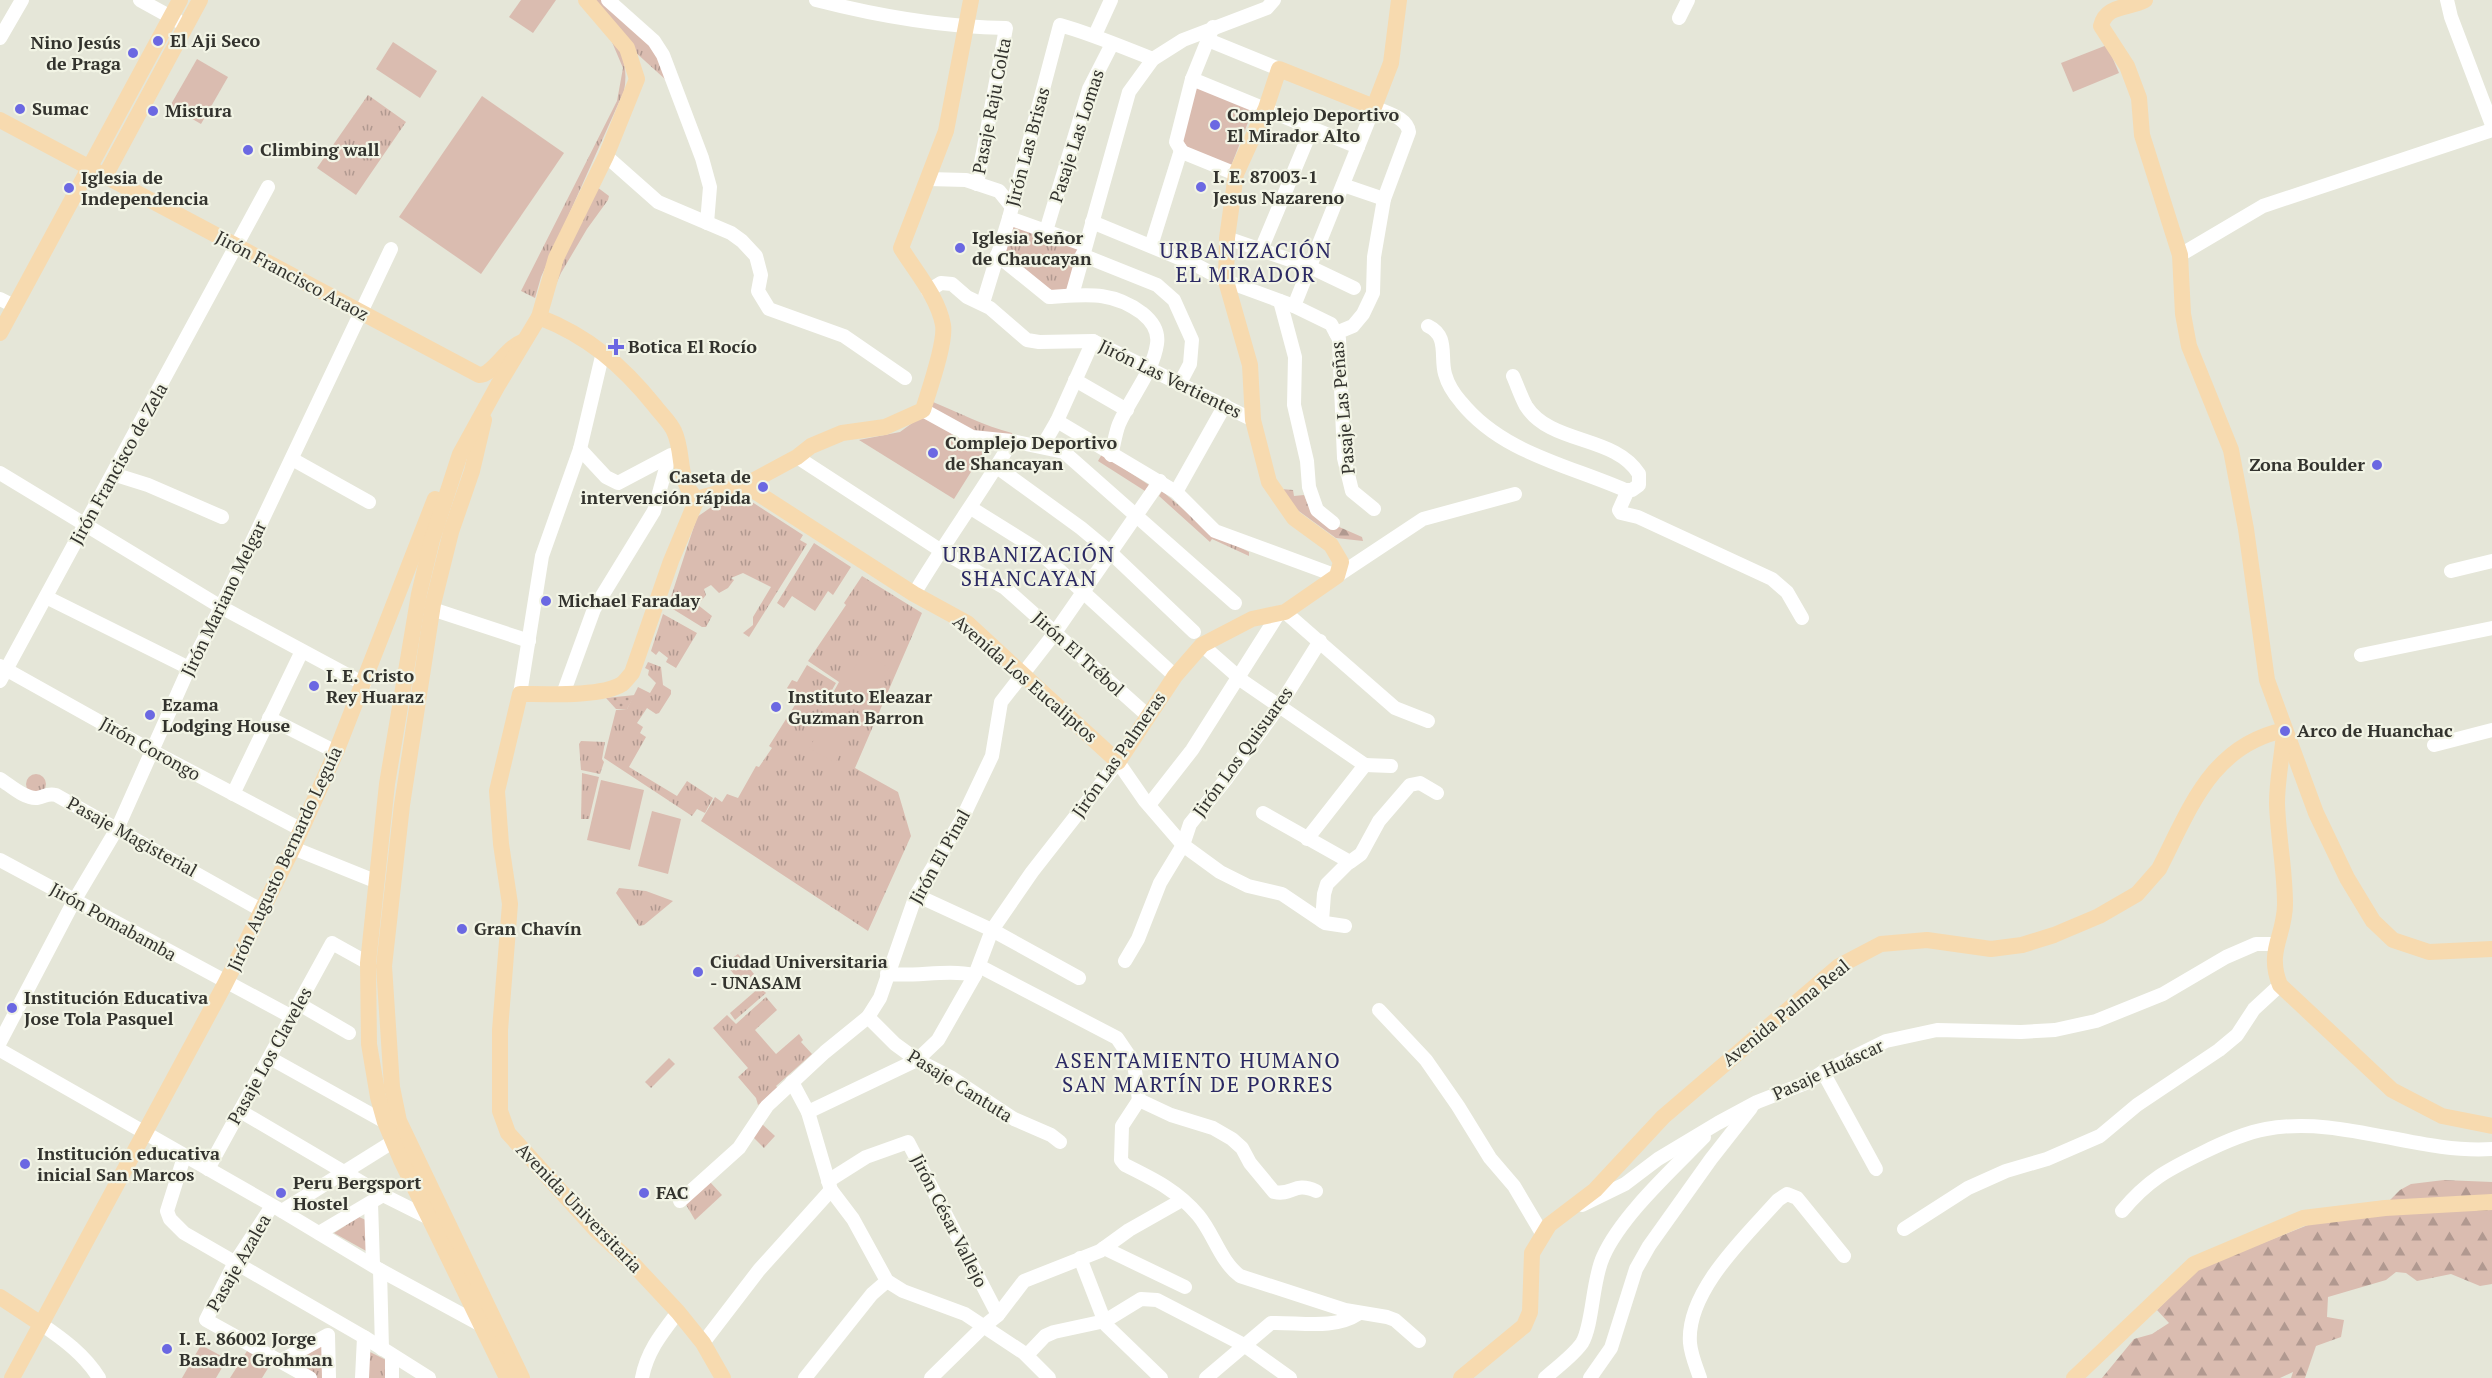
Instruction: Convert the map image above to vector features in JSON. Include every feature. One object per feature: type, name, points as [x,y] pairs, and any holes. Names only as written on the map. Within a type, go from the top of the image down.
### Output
[{"type":"main road","points":[[0,333],[7,303],[88,167],[180,0]]},
{"type":"main road","points":[[105,176],[200,0]]},
{"type":"main road","points":[[522,1378],[429,1218],[395,1130],[384,963],[424,609],[425,564],[460,454],[539,317],[556,258],[606,156],[637,79],[627,48],[586,0]]},
{"type":"main road","points":[[692,500],[745,485],[797,457],[811,446],[842,433],[885,428],[923,410],[941,345],[943,326],[935,303],[901,248],[946,131],[971,0]]},
{"type":"main road","points":[[1337,576],[1341,561],[1330,545],[1294,518],[1269,482],[1253,420],[1250,365],[1226,281],[1227,238],[1236,174],[1266,108],[1279,69],[1374,107],[1391,63],[1399,0]]},
{"type":"main road","points":[[2145,0],[2113,10],[2103,18],[2100,26],[2127,66],[2139,98],[2142,135],[2180,255],[2183,314],[2188,346],[2231,450],[2248,540],[2267,680],[2301,774],[2316,813],[2347,878],[2373,921],[2393,940],[2429,952],[2492,949]]},
{"type":"main road","name":"Jirón Francisco Araoz","points":[[0,120],[479,375],[489,372],[507,350],[523,345]]},
{"type":"main road","points":[[520,694],[563,694],[606,690],[622,684],[632,673],[692,500],[674,454],[675,432],[644,392],[603,352],[563,327],[539,317]]},
{"type":"main road","points":[[485,411],[481,438],[472,471],[424,609],[387,784],[368,963],[369,1044],[378,1097],[447,1217],[491,1326],[507,1378]]},
{"type":"main road","name":"Jirón Augusto Bernardo Leguía","points":[[12,1378],[225,984],[302,830],[364,684],[422,529],[438,493],[460,454]]},
{"type":"main road","name":"Avenida Los Eucaliptos","points":[[745,485],[914,594],[967,623],[1024,673],[1118,762]]},
{"type":"main road","name":"Jirón Las Palmeras","points":[[1118,762],[1198,638],[1252,619],[1282,612],[1322,588],[1337,576]]},
{"type":"main road","name":"Avenida Universitaria","points":[[520,694],[497,791],[501,844],[510,904],[500,1030],[500,1111],[508,1133],[595,1229],[634,1265],[678,1312],[703,1343],[723,1378]]},
{"type":"main road","points":[[2285,730],[2277,802],[2285,906],[2281,932],[2276,944],[2274,965],[2280,985],[2392,1090],[2442,1116],[2492,1126]]},
{"type":"main road","name":"Avenida Palma Real","points":[[1461,1378],[1524,1326],[1530,1312],[1532,1295],[1530,1271],[1532,1253],[1549,1226],[1595,1190],[1663,1117],[1839,966],[1881,944],[1927,940],[1991,949],[2022,945],[2054,935],[2098,916],[2137,894],[2159,869],[2203,784],[2225,759],[2251,740],[2285,730]]},
{"type":"main road","points":[[2280,775],[2286,770],[2301,774]]},
{"type":"main road","points":[[2074,1378],[2194,1264],[2303,1218],[2385,1208],[2492,1202]]},
{"type":"main road","points":[[0,1297],[41,1324]]},
{"type":"street","points":[[0,38],[22,0]]},
{"type":"street","points":[[140,0],[188,25]]},
{"type":"street","points":[[608,0],[654,41],[663,55],[702,158],[710,187],[707,223]]},
{"type":"street","points":[[816,0],[856,10],[967,27]]},
{"type":"street","points":[[1111,0],[1095,35],[1112,44],[1153,59]]},
{"type":"street","points":[[1072,295],[1129,92],[1153,59],[1183,40],[1210,34],[1267,8],[1274,0]]},
{"type":"street","points":[[1679,18],[1688,0]]},
{"type":"street","points":[[2447,0],[2451,17],[2492,125]]},
{"type":"street","name":"Jirón Las Brisas","points":[[983,303],[1011,213],[1060,25],[1095,35]]},
{"type":"street","name":"Pasaje Raju Colta","points":[[967,27],[1006,28],[977,184]]},
{"type":"street","points":[[1210,34],[1279,69]]},
{"type":"street","points":[[1210,34],[1192,79],[1176,142],[1181,150],[1236,174]]},
{"type":"street","name":"Pasaje Las Lomas","points":[[1046,231],[1089,89],[1112,44]]},
{"type":"street","points":[[1192,79],[1358,147]]},
{"type":"street","points":[[1092,222],[1196,265],[1226,281],[1294,306],[1331,324],[1336,333],[1353,326],[1363,314],[1373,293],[1374,257],[1384,199],[1409,132],[1408,126],[1396,117],[1374,107],[1294,306]]},
{"type":"street","points":[[1262,250],[1312,128]]},
{"type":"street","points":[[2180,255],[2263,206],[2492,130]]},
{"type":"street","points":[[1151,246],[1181,150]]},
{"type":"street","points":[[606,156],[658,202],[742,241],[756,256],[761,276],[758,291],[769,309],[844,336],[905,378]]},
{"type":"street","points":[[928,179],[966,180],[999,192],[1011,213],[1157,285],[1174,300],[1192,340],[1190,364],[1180,382]]},
{"type":"street","points":[[1343,185],[1384,199]]},
{"type":"street","name":"Jirón Francisco de Zela","points":[[2,672],[46,597],[268,187]]},
{"type":"street","points":[[1227,238],[1310,267],[1354,288]]},
{"type":"street","name":"Jirón Mariano Melgar","points":[[0,1042],[74,901],[118,827],[189,669],[221,607],[391,249]]},
{"type":"street","points":[[997,255],[1049,297],[1110,296],[1130,304],[1149,319],[1156,331],[1157,345],[1119,425],[1111,455]]},
{"type":"street","name":"Jirón Las Vertientes","points":[[928,291],[936,285],[952,284],[967,297],[983,303],[1027,340],[1093,341],[1149,366],[1253,420]]},
{"type":"street","points":[[1280,301],[1295,357],[1294,405],[1307,461],[1310,487],[1317,510],[1333,523]]},
{"type":"street","points":[[1428,326],[1436,331],[1443,343],[1443,367],[1448,382],[1459,400],[1478,420],[1517,448],[1628,490],[1636,488],[1640,482],[1639,474],[1630,463],[1624,458],[1544,423],[1527,406],[1513,376]]},
{"type":"street","name":"Pasaje Las Peñas","points":[[1336,333],[1339,339],[1342,381],[1344,458],[1352,491],[1374,510]]},
{"type":"street","points":[[1042,447],[1057,422],[1093,341]]},
{"type":"street","points":[[520,694],[542,555],[580,449],[603,352]]},
{"type":"street","points":[[1075,380],[1127,410]]},
{"type":"street","points":[[1176,492],[1225,405]]},
{"type":"street","points":[[923,410],[972,437],[1012,441],[1064,452],[1235,603]]},
{"type":"street","points":[[1057,422],[1176,492],[1215,531],[1337,576]]},
{"type":"street","points":[[914,594],[940,550],[970,508],[1012,441]]},
{"type":"street","points":[[580,449],[606,477],[618,483],[674,454]]},
{"type":"street","points":[[563,694],[594,609],[654,511],[674,454]]},
{"type":"street","name":"Jirón El Trébol","points":[[797,457],[940,550],[1005,588],[1147,715]]},
{"type":"street","points":[[292,459],[369,502]]},
{"type":"street","points":[[997,467],[1081,528],[1111,553],[1238,677],[1365,765],[1391,766]]},
{"type":"street","points":[[0,473],[221,607],[364,684]]},
{"type":"street","points":[[113,474],[148,485],[222,516]]},
{"type":"street","name":"Jirón El Pinal","points":[[680,1201],[739,1148],[767,1106],[868,1017],[880,998],[916,895],[962,819],[992,756],[1001,702],[1054,634],[1160,481]]},
{"type":"street","points":[[1628,490],[1619,512],[1638,517],[1772,579],[1787,592],[1802,618]]},
{"type":"street","name":"Jirón Las Palmeras","points":[[1337,576],[1423,519],[1515,494]]},
{"type":"street","points":[[970,508],[1035,548],[1174,676]]},
{"type":"street","points":[[2451,571],[2492,561]]},
{"type":"street","points":[[46,597],[189,669]]},
{"type":"street","points":[[424,609],[530,641]]},
{"type":"street","points":[[1149,805],[1192,750],[1282,612],[1320,641],[1395,708],[1428,722]]},
{"type":"street","points":[[2361,655],[2492,628]]},
{"type":"street","name":"Jirón Los Quisuares","points":[[1125,961],[1138,939],[1160,883],[1183,845],[1190,824],[1280,705],[1320,641]]},
{"type":"street","points":[[233,794],[302,651]]},
{"type":"street","name":"Jirón Corongo","points":[[2,672],[302,830]]},
{"type":"street","points":[[269,718],[336,752]]},
{"type":"street","points":[[2434,745],[2492,730]]},
{"type":"street","name":"Jirón Las Palmeras","points":[[808,1112],[917,1060],[938,1040],[977,970],[992,930],[1032,872],[1118,762]]},
{"type":"street","name":"Avenida Los Eucaliptos","points":[[1118,762],[1149,805],[1183,845],[1220,872],[1248,886],[1282,894],[1323,921],[1336,926],[1345,926]]},
{"type":"street","points":[[1307,839],[1365,765]]},
{"type":"street","name":"Pasaje Magisterial","points":[[0,779],[26,796],[37,798],[47,793],[56,795],[118,827],[261,910]]},
{"type":"street","points":[[1263,813],[1349,861],[1356,860],[1361,854],[1379,821],[1410,785],[1420,783],[1437,793]]},
{"type":"street","points":[[293,848],[375,881]]},
{"type":"street","name":"Jirón Pomabamba","points":[[0,860],[225,984],[292,1017]]},
{"type":"street","points":[[1323,921],[1327,884],[1349,861]]},
{"type":"street","points":[[916,895],[992,930],[1079,978]]},
{"type":"street","name":"Pasaje Los Claveles","points":[[208,1169],[332,943],[368,963]]},
{"type":"street","name":"Pasaje Huáscar","points":[[1570,1209],[1591,1202],[1625,1184],[1658,1159],[1756,1102],[1806,1083],[1823,1072],[1886,1041],[1937,1030],[2021,1032],[2055,1030],[2096,1021],[2163,994],[2256,944],[2276,944]]},
{"type":"street","points":[[887,974],[909,976],[977,970],[1117,1038],[1134,1064],[1139,1101],[1122,1125],[1121,1160],[1125,1165],[1162,1182],[1198,1215],[1231,1269],[1240,1276],[1358,1314],[1395,1320],[1419,1341]]},
{"type":"street","points":[[1904,1229],[1968,1188],[2006,1171],[2047,1160],[2100,1136],[2137,1105],[2219,1050],[2237,1035],[2254,1009],[2280,985]]},
{"type":"street","points":[[299,1004],[349,1033]]},
{"type":"street","points":[[1379,1010],[1426,1060],[1484,1149],[1514,1186],[1543,1235]]},
{"type":"street","name":"Pasaje Cantuta","points":[[868,1017],[895,1044],[917,1060],[952,1078],[1014,1119],[1060,1142]]},
{"type":"street","points":[[0,1050],[277,1208],[376,1268],[491,1326]]},
{"type":"street","points":[[270,1058],[395,1130]]},
{"type":"street","points":[[1823,1072],[1876,1169]]},
{"type":"street","points":[[792,1082],[808,1112],[830,1185],[853,1219],[887,1281],[903,1292],[965,1314],[1027,1355],[1046,1377]]},
{"type":"street","points":[[1139,1101],[1171,1115],[1213,1128],[1233,1139],[1274,1192],[1280,1194],[1300,1186],[1316,1191]]},
{"type":"street","points":[[1590,1378],[1611,1348],[1636,1269],[1649,1246],[1711,1159],[1756,1102]]},
{"type":"street","points":[[240,1111],[342,1172],[377,1199],[429,1218],[447,1217]]},
{"type":"street","points":[[1545,1378],[1581,1343],[1586,1334],[1595,1280],[1607,1250],[1644,1199],[1718,1123]]},
{"type":"street","points":[[2122,1211],[2139,1192],[2163,1172],[2224,1142],[2265,1129],[2292,1127],[2336,1129],[2399,1141],[2471,1150],[2492,1149]]},
{"type":"street","name":"Pasaje Azalea","points":[[281,1361],[206,1320],[234,1264],[277,1208],[342,1172],[395,1130]]},
{"type":"street","name":"Jirón César Vallejo","points":[[703,1343],[759,1270],[830,1185],[866,1157],[908,1142],[998,1315]]},
{"type":"street","points":[[184,1157],[167,1211],[170,1219],[184,1233],[234,1264],[364,1337],[429,1378]]},
{"type":"street","points":[[1700,1378],[1692,1359],[1690,1341],[1692,1317],[1716,1272],[1783,1196],[1792,1195],[1797,1198],[1844,1256]]},
{"type":"street","points":[[319,1233],[377,1199]]},
{"type":"street","points":[[377,1199],[376,1268],[392,1378]]},
{"type":"street","points":[[931,1378],[998,1315],[1024,1281],[1104,1248],[1129,1230],[1182,1200]]},
{"type":"street","points":[[1104,1248],[1185,1287]]},
{"type":"street","points":[[1080,1258],[1105,1321],[1115,1336],[1161,1378]]},
{"type":"street","points":[[805,1378],[872,1294],[887,1281]]},
{"type":"street","points":[[1027,1355],[1045,1336],[1053,1332],[1105,1321],[1141,1299],[1148,1298],[1157,1300],[1244,1345],[1290,1378]]},
{"type":"street","points":[[642,1378],[645,1362],[654,1343],[678,1312]]},
{"type":"street","points":[[1206,1378],[1271,1323],[1331,1323],[1352,1318],[1358,1314]]},
{"type":"street","points":[[41,1324],[67,1341],[93,1368],[99,1378]]},
{"type":"street","points":[[281,1361],[328,1335],[329,1378]]},
{"type":"street","points":[[362,1378],[364,1337]]},
{"type":"street","points":[[281,1361],[310,1378]]},
{"type":"green space","points":[[521,0],[556,0],[533,33],[509,17]]},
{"type":"green space","points":[[590,0],[604,0],[654,46],[666,80],[634,51]]},
{"type":"green space","points":[[609,35],[624,62],[624,91],[541,277],[535,298],[521,291],[617,101],[623,68]]},
{"type":"green space","points":[[393,42],[437,71],[420,98],[376,69]]},
{"type":"green space","points":[[2107,45],[2119,73],[2073,92],[2061,63]]},
{"type":"green space","points":[[197,59],[228,77],[201,124],[170,106]]},
{"type":"green space","points":[[1194,84],[1254,107],[1231,166],[1182,145]]},
{"type":"green space","points":[[368,95],[406,122],[356,195],[317,168]]},
{"type":"green space","points":[[482,96],[564,153],[481,274],[399,217]]},
{"type":"green space","points":[[597,187],[609,196],[608,200],[587,229],[552,293],[554,274]]},
{"type":"green space","points":[[1012,221],[1080,247],[1070,293],[1052,293],[1002,255]]},
{"type":"green space","points":[[933,402],[1012,433],[1013,437],[978,434],[930,407]]},
{"type":"green space","points":[[922,416],[985,443],[986,448],[954,499],[859,440],[900,432]]},
{"type":"green space","points":[[1102,454],[1149,485],[1145,491],[1098,461]]},
{"type":"green space","points":[[1281,489],[1293,490],[1294,496],[1304,495],[1312,511],[1324,524],[1335,530],[1337,526],[1362,537],[1363,541],[1336,538],[1296,509]]},
{"type":"green space","points":[[1162,491],[1211,533],[1249,552],[1249,556],[1212,539],[1210,542],[1159,496]]},
{"type":"green space","points":[[738,493],[803,535],[800,540],[807,544],[749,637],[743,633],[753,625],[753,617],[771,587],[743,573],[731,578],[734,580],[728,588],[719,593],[711,585],[704,589],[706,595],[698,605],[712,616],[706,627],[702,627],[668,606],[697,517],[723,499]]},
{"type":"green space","points":[[814,543],[851,567],[833,595],[828,591],[815,611],[792,596],[784,608],[777,603]]},
{"type":"green space","points":[[862,576],[922,613],[855,768],[898,792],[911,836],[868,931],[701,821],[715,797],[722,802],[727,794],[738,798],[756,766],[759,767],[772,748],[769,746],[800,697],[787,688],[792,680],[797,682],[807,665],[836,683],[832,690],[834,691],[839,682],[808,661],[846,605],[844,603]]},
{"type":"green space","points":[[663,614],[697,633],[676,668],[666,662],[668,658],[659,651],[656,655],[651,651]]},
{"type":"green space","points":[[863,653],[889,668],[864,709],[839,694]]},
{"type":"green space","points":[[648,662],[661,667],[663,685],[671,690],[671,694],[659,713],[656,714],[647,708],[637,723],[643,727],[640,733],[646,737],[629,767],[677,796],[687,781],[713,798],[705,813],[697,809],[692,816],[604,758],[616,710],[627,709],[638,687],[650,693],[656,683],[648,675],[649,670],[645,668]]},
{"type":"green space","points":[[635,695],[627,709],[616,709],[606,698]]},
{"type":"green space","points":[[834,706],[860,722],[835,763],[809,748]]},
{"type":"green space","points":[[581,741],[605,742],[602,759],[604,762],[600,774],[581,770],[579,744]]},
{"type":"green space","points":[[582,773],[599,777],[589,819],[581,819]]},
{"type":"green space","points":[[36,774],[43,777],[46,784],[43,791],[36,794],[29,791],[26,784],[29,777]]},
{"type":"green space","points":[[601,780],[644,790],[630,850],[587,840]]},
{"type":"green space","points":[[652,811],[681,819],[668,874],[638,866]]},
{"type":"green space","points":[[619,888],[646,891],[673,901],[644,925],[639,926],[616,893]]},
{"type":"green space","points":[[738,954],[754,974],[742,984],[728,967],[734,963],[731,959]]},
{"type":"green space","points":[[760,987],[766,993],[735,1020],[730,1013]]},
{"type":"green space","points":[[766,997],[777,1010],[755,1030],[776,1054],[799,1034],[803,1040],[801,1042],[812,1054],[776,1086],[779,1089],[764,1104],[762,1102],[758,1105],[756,1098],[738,1077],[748,1068],[713,1028],[727,1015],[736,1024]]},
{"type":"green space","points":[[669,1058],[675,1064],[651,1088],[645,1082]]},
{"type":"green space","points":[[762,1124],[775,1136],[764,1148],[753,1137]]},
{"type":"green space","points":[[2444,1180],[2492,1182],[2492,1284],[2480,1286],[2451,1274],[2417,1281],[2406,1273],[2396,1272],[2386,1280],[2328,1297],[2327,1317],[2344,1320],[2341,1337],[2316,1346],[2305,1378],[2291,1378],[2293,1372],[2280,1378],[2102,1378],[2134,1339],[2152,1334],[2169,1323],[2157,1310],[2199,1268],[2308,1225],[2386,1204],[2400,1190],[2411,1184]]},
{"type":"green space","points":[[710,1182],[722,1195],[695,1220],[685,1203]]},
{"type":"green space","points":[[359,1217],[368,1221],[368,1252],[334,1233]]},
{"type":"green space","points":[[326,1338],[327,1378],[316,1378],[289,1360]]},
{"type":"green space","points":[[201,1345],[227,1359],[216,1378],[182,1378]]},
{"type":"green space","points":[[247,1351],[270,1365],[262,1378],[230,1378]]},
{"type":"green space","points":[[368,1351],[386,1360],[386,1378],[367,1378]]},
{"type":"place","name":"El Aji Seco","points":[[158,41]]},
{"type":"place","name":"Nino Jesús de Praga","points":[[133,53]]},
{"type":"place","name":"Sumac","points":[[20,109]]},
{"type":"place","name":"Mistura","points":[[153,111]]},
{"type":"place","name":"Complejo Deportivo El Mirador Alto","points":[[1215,125]]},
{"type":"place","name":"Climbing wall","points":[[248,150]]},
{"type":"place","name":"I. E. 87003-1 Jesus Nazareno","points":[[1201,187]]},
{"type":"place","name":"Iglesia de Independencia","points":[[69,188]]},
{"type":"place","name":"Iglesia Señor de Chaucayan","points":[[960,248]]},
{"type":"place","name":"Botica El Rocío","points":[[616,347]]},
{"type":"place","name":"Complejo Deportivo de Shancayan","points":[[933,453]]},
{"type":"place","name":"Zona Boulder","points":[[2377,465]]},
{"type":"place","name":"Caseta de intervención rápida","points":[[763,487]]},
{"type":"place","name":"Michael Faraday","points":[[546,601]]},
{"type":"place","name":"I. E. Cristo Rey Huaraz","points":[[314,686]]},
{"type":"place","name":"Instituto Eleazar Guzman Barron","points":[[776,707]]},
{"type":"place","name":"Ezama Lodging House","points":[[150,715]]},
{"type":"place","name":"Arco de Huanchac","points":[[2285,731]]},
{"type":"place","name":"Gran Chavín","points":[[462,929]]},
{"type":"place","name":"Ciudad Universitaria - UNASAM","points":[[698,972]]},
{"type":"place","name":"Institución Educativa Jose Tola Pasquel","points":[[12,1008]]},
{"type":"place","name":"Institución educativa inicial San Marcos","points":[[25,1164]]},
{"type":"place","name":"Peru Bergsport Hostel","points":[[281,1193]]},
{"type":"place","name":"FAC","points":[[644,1193]]},
{"type":"place","name":"I. E. 86002 Jorge Basadre Grohman","points":[[167,1349]]},
{"type":"district","name":"URBANIZACIÓN EL MIRADOR","points":[[1246,263]]},
{"type":"district","name":"URBANIZACIÓN SHANCAYAN","points":[[1029,567]]},
{"type":"district","name":"ASENTAMIENTO HUMANO SAN MARTÍN DE PORRES","points":[[1198,1073]]}]
